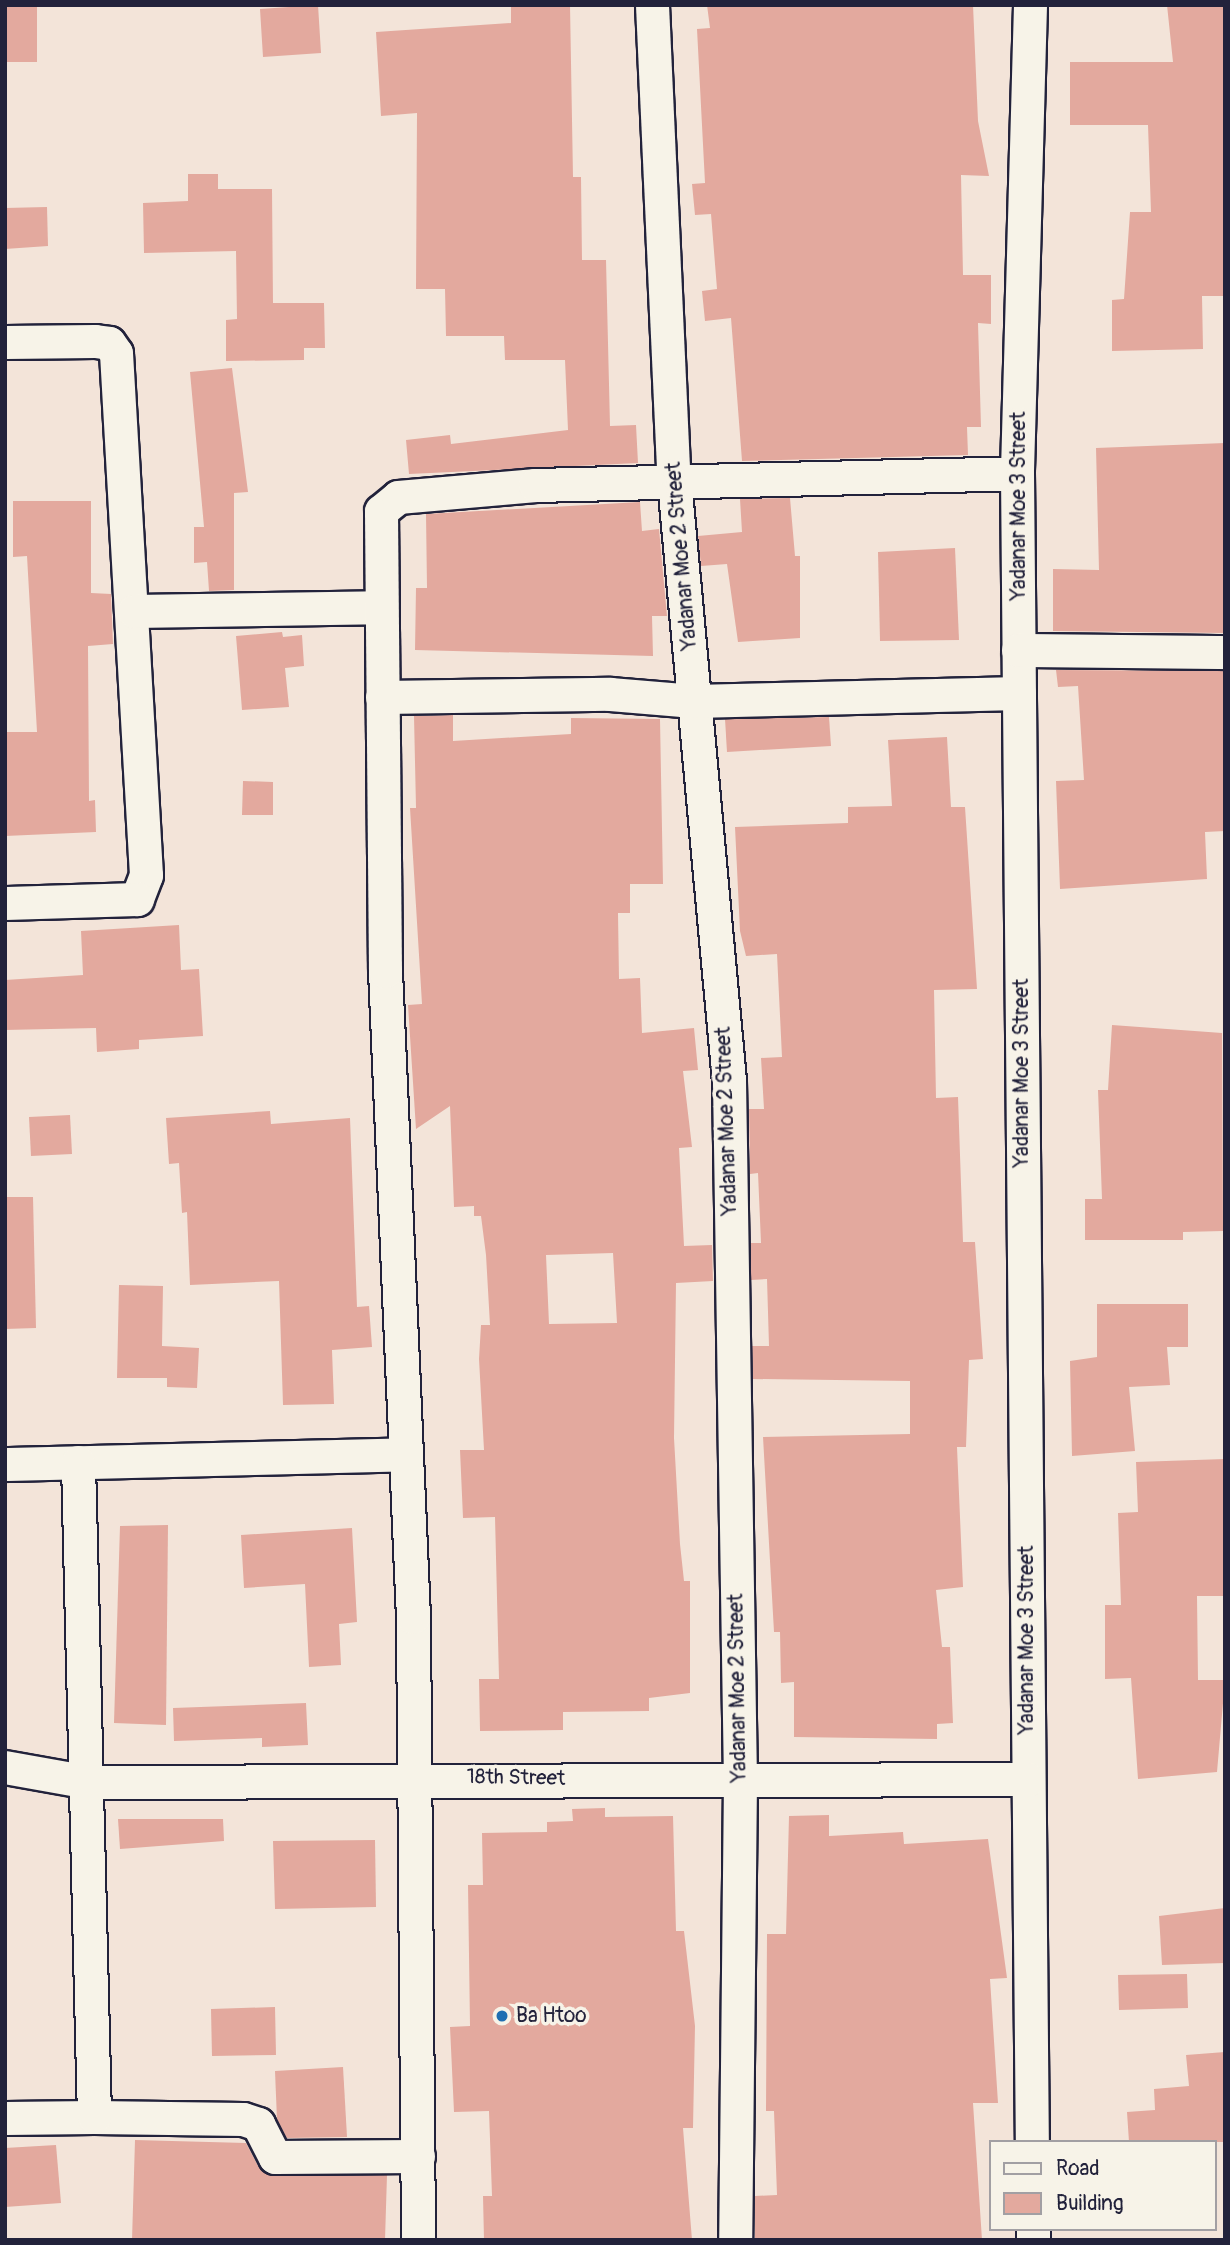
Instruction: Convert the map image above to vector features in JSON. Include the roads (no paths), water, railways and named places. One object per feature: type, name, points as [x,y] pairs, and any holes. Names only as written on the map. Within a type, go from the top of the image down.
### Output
[{"type":"street","name":"Yadanar Moe 2 Street","points":[[652,5],[674,481],[729,1081],[740,1780],[735,2240]]},
{"type":"street","name":"Yadanar Moe 3 Street","points":[[1030,5],[1017,472],[1032,2140]]},
{"type":"street","points":[[5,342],[109,342],[116,353],[134,611],[145,889],[137,900],[5,903]]},
{"type":"street","points":[[418,2240],[412,1617],[401,1454],[378,607],[379,518],[398,496],[674,481],[1017,472]]},
{"type":"street","points":[[134,611],[378,607]]},
{"type":"street","points":[[1018,650],[1225,652]]},
{"type":"street","points":[[382,696],[610,694],[694,701],[1019,693]]},
{"type":"street","points":[[5,1464],[401,1454]]},
{"type":"street","points":[[79,1462],[94,2117]]},
{"type":"street","name":"18th Street","points":[[5,1767],[88,1782],[412,1777],[1028,1779]]},
{"type":"street","points":[[5,2118],[243,2119],[258,2124],[275,2157],[418,2157]]},
{"type":"place","name":"Ba Htoo","points":[[502,2016]]}]
